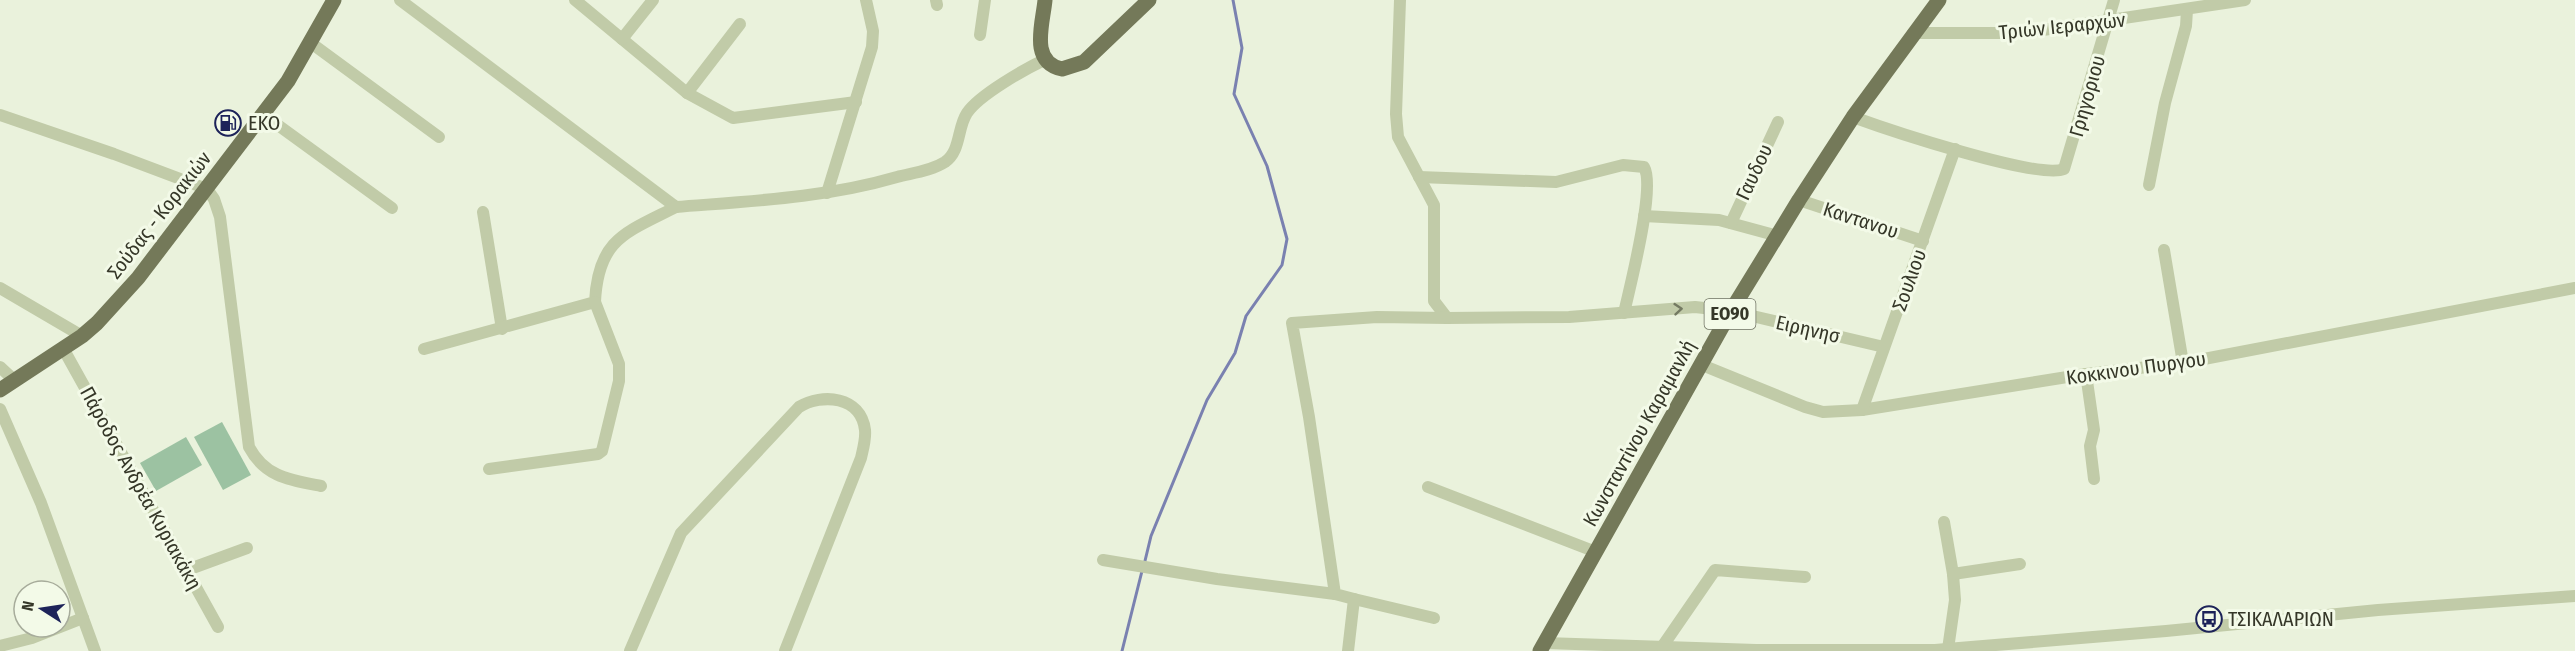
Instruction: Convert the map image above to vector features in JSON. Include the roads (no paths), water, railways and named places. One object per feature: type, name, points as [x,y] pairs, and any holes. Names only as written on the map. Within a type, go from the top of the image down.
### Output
[{"type":"main road","name":"Σούδας - Κορακιών","points":[[0,390],[82,336],[138,278],[264,115],[311,43],[334,0]]},
{"type":"main road","points":[[1045,0],[1040,42],[1046,59],[1062,69],[1078,66],[1098,51],[1149,0]]},
{"type":"main road","name":"Κωνσταντίνου Καραμανλή","points":[[1543,647],[1731,311],[1799,200],[1854,117],[1939,0]]},
{"type":"street","points":[[400,0],[676,207]]},
{"type":"street","points":[[575,0],[687,93],[733,118],[856,102]]},
{"type":"street","points":[[622,39],[653,0]]},
{"type":"street","points":[[827,193],[873,41],[866,0]]},
{"type":"street","points":[[980,35],[985,0]]},
{"type":"street","points":[[1400,0],[1396,114],[1398,137],[1434,205],[1434,301],[1447,318]]},
{"type":"street","name":"Γρηγοριου","points":[[1955,149],[2050,171],[2064,169],[2114,0]]},
{"type":"street","name":"Τριών Ιεραρχών","points":[[1913,33],[2005,34],[2108,22],[2245,0]]},
{"type":"street","points":[[2149,185],[2165,103],[2186,26],[2187,10]]},
{"type":"street","points":[[687,93],[740,24]]},
{"type":"street","points":[[311,43],[439,137]]},
{"type":"street","points":[[489,469],[598,454],[602,451],[619,381],[619,364],[595,302],[598,271],[604,256],[619,239],[676,207],[827,193],[868,186],[935,167],[952,155],[967,114],[975,105],[1023,70],[1046,59]]},
{"type":"street","points":[[264,115],[392,208]]},
{"type":"street","points":[[0,116],[114,154],[207,189],[214,199],[220,217],[249,447],[256,460],[274,475],[321,486]]},
{"type":"street","points":[[1854,117],[1907,137],[1955,149]]},
{"type":"street","name":"Γαυδου","points":[[1731,223],[1778,122]]},
{"type":"street","name":"Σουλιου","points":[[1862,410],[1955,149]]},
{"type":"street","points":[[1419,177],[1556,182],[1615,167],[1638,165],[1644,167],[1647,176],[1644,216],[1624,313]]},
{"type":"street","name":"Καντανου","points":[[1799,200],[1923,241]]},
{"type":"street","points":[[483,212],[502,329]]},
{"type":"street","points":[[1644,216],[1731,223],[1778,236]]},
{"type":"street","points":[[2164,250],[2182,363]]},
{"type":"street","points":[[0,288],[82,336]]},
{"type":"street","name":"Κοκκινου Πυργου","points":[[1702,365],[1805,407],[1830,412],[1862,410],[2086,374],[2182,363],[2575,288]]},
{"type":"street","points":[[424,350],[595,302]]},
{"type":"street","name":"Ειρηνησ","points":[[1335,594],[1310,417],[1292,323],[1377,317],[1506,319],[1695,307],[1731,311],[1884,347]]},
{"type":"street","name":"Πάροδος Ανδρέα Κυριακάκη","points":[[64,350],[218,627]]},
{"type":"street","points":[[0,367],[15,381]]},
{"type":"street","points":[[2086,374],[2094,430],[2090,446],[2094,479]]},
{"type":"street","points":[[630,651],[667,560],[681,533],[715,494],[799,407],[812,399],[834,398],[850,406],[861,417],[865,430],[864,443],[861,458],[785,651]]},
{"type":"street","points":[[0,409],[22,454],[94,651]]},
{"type":"street","points":[[1428,487],[1596,552]]},
{"type":"street","points":[[1944,522],[1953,574],[1954,600],[1948,649]]},
{"type":"street","points":[[187,570],[247,548]]},
{"type":"street","points":[[1103,560],[1335,594],[1434,618]]},
{"type":"street","points":[[1953,574],[1984,567],[2020,564]]},
{"type":"street","points":[[1662,647],[1714,570],[1805,577]]},
{"type":"street","points":[[1543,647],[1756,650],[1948,649],[2388,609],[2575,596]]},
{"type":"street","points":[[1348,651],[1354,599]]},
{"type":"street","points":[[0,646],[32,638],[83,618]]},
{"type":"waterway","points":[[1144,565],[1151,536],[1207,400],[1235,353],[1246,316],[1282,265],[1287,239],[1267,166],[1234,94],[1242,48],[1233,0]]},
{"type":"waterway","points":[[1122,651],[1142,571]]},
{"type":"place","name":"EKO","points":[[228,123]]},
{"type":"place","name":"ΤΣΙΚΑΛΑΡΙΩΝ","points":[[2209,619]]}]
